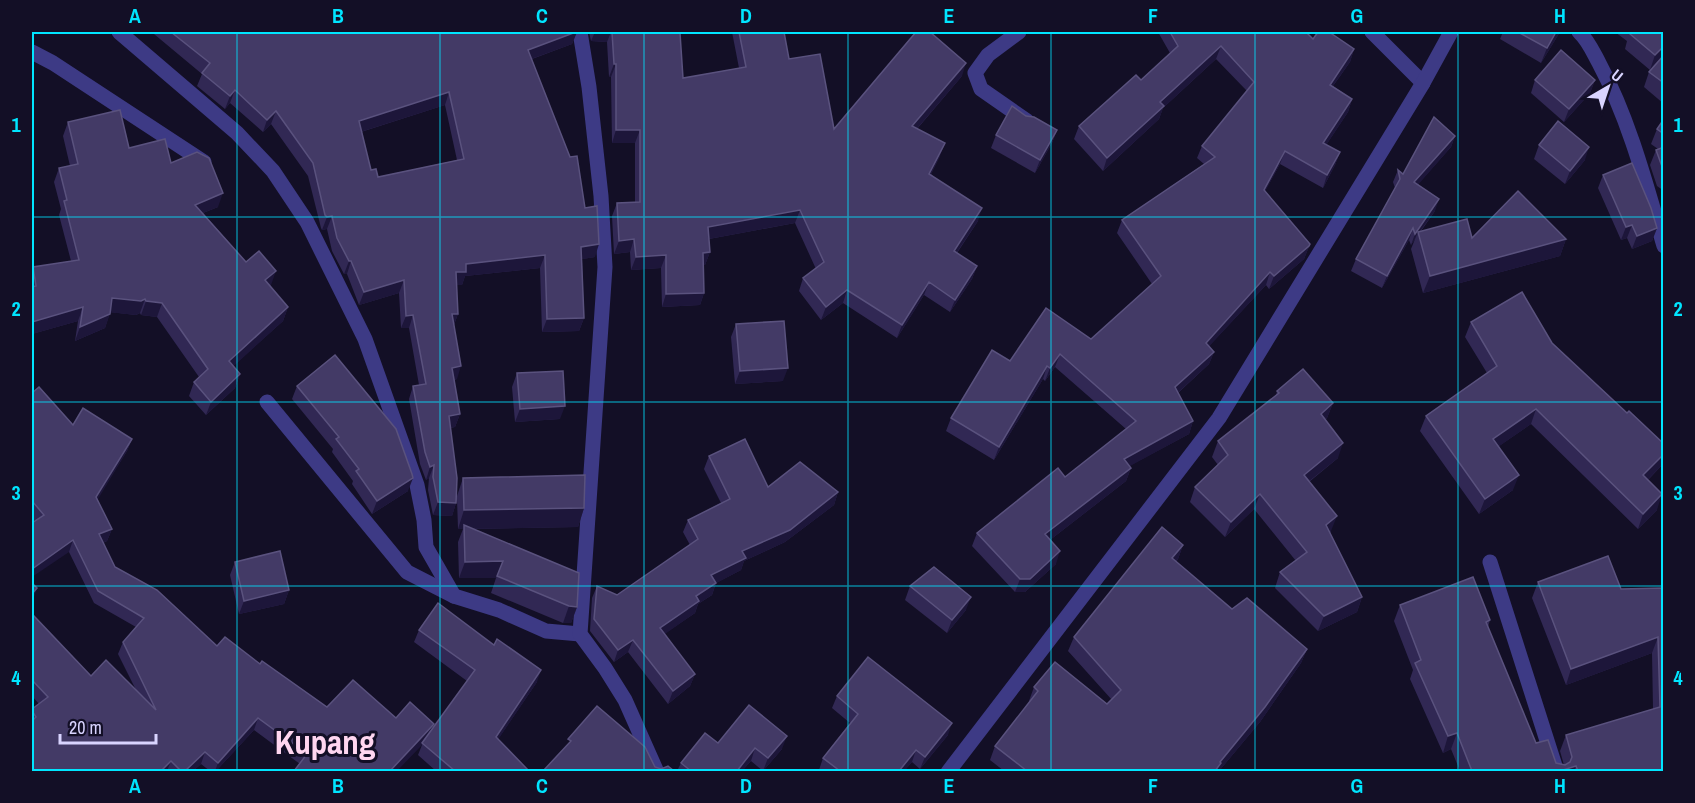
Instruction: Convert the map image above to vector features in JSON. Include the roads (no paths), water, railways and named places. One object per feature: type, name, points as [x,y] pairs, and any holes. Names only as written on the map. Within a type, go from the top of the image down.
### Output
[{"type":"street","points":[[119,32],[237,134],[273,171],[307,222],[365,339],[417,485],[426,548],[454,596]]},
{"type":"street","points":[[580,32],[589,87],[601,196],[605,267],[580,634],[606,668],[625,700],[657,771]]},
{"type":"street","points":[[1019,32],[988,55],[975,74],[981,88],[1027,122]]},
{"type":"street","points":[[1372,32],[1423,83]]},
{"type":"street","points":[[948,771],[1219,418],[1452,32]]},
{"type":"street","points":[[1579,32],[1585,37],[1611,87],[1630,138],[1664,246]]},
{"type":"street","points":[[32,52],[53,63],[204,162]]},
{"type":"street","points":[[267,402],[407,572],[454,596],[499,610],[546,631],[580,634]]},
{"type":"street","points":[[1490,562],[1557,771]]},
{"type":"district","name":"Kupang","points":[[325,742]]}]
